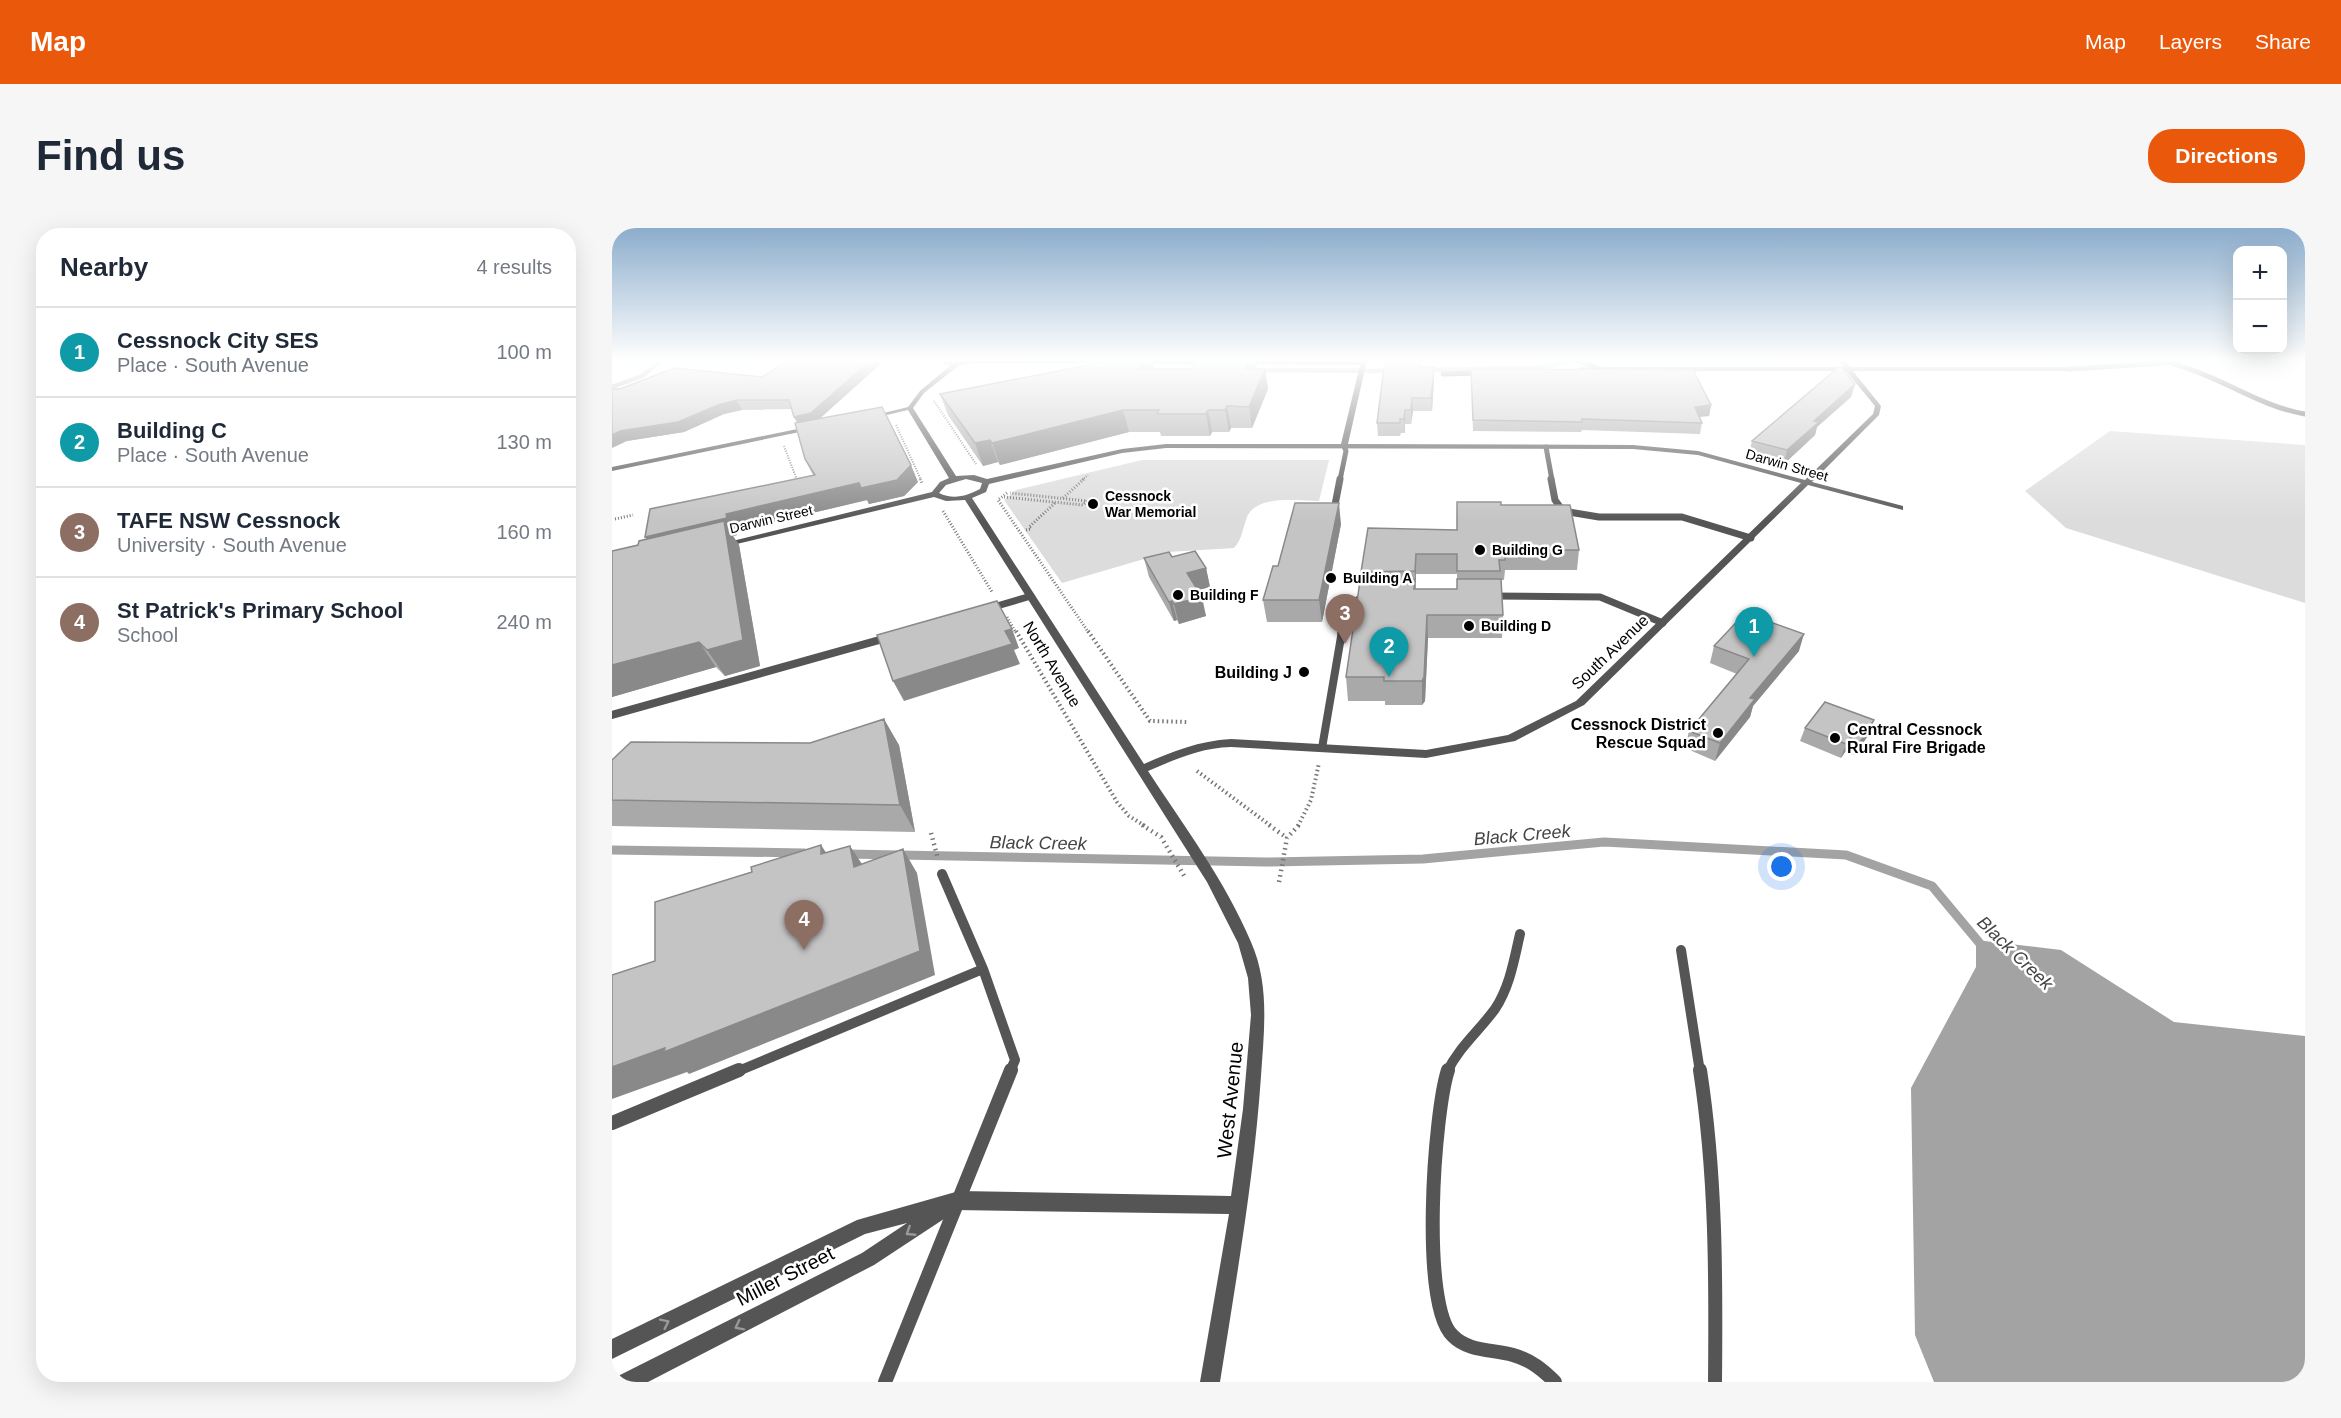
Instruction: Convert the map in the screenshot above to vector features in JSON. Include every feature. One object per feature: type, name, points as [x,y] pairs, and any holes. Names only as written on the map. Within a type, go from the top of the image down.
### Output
[{"type":"street","points":[[861,418],[881,414]]},
{"type":"street","points":[[914,414],[954,480]]},
{"type":"street","points":[[1344,446],[1351,414]]},
{"type":"street","name":"South Avenue","points":[[1141,770],[1183,751],[1212,744],[1426,754],[1511,738],[1580,703],[1807,484],[1876,414]]},
{"type":"street","points":[[612,469],[816,428]]},
{"type":"street","name":"Darwin Street","points":[[986,482],[1145,447],[1665,448],[1698,453],[1900,508]]},
{"type":"street","points":[[972,477],[986,482],[983,490],[967,497],[946,499],[935,494],[939,486],[954,480],[972,477]]},
{"type":"street","name":"Darwin Street","points":[[711,547],[935,494]]},
{"type":"street","name":"North Avenue","points":[[967,497],[1184,837]]},
{"type":"street","name":"West Avenue","points":[[1184,837],[1212,880],[1245,944],[1255,978],[1258,1015],[1255,1078],[1239,1205],[1210,1382]]},
{"type":"street","name":"Miller Street","points":[[612,1349],[863,1226],[958,1200],[1239,1205]]},
{"type":"street","name":"Miller Street","points":[[627,1382],[868,1259],[958,1200]]},
{"type":"lane","points":[[1334,510],[1346,452],[1344,446]]},
{"type":"lane","points":[[1546,447],[1555,500],[1563,511],[1599,517],[1682,517],[1751,538]]},
{"type":"lane","points":[[978,611],[1030,596]]},
{"type":"lane","points":[[1322,748],[1346,612],[1357,598],[1378,596]]},
{"type":"lane","points":[[1482,596],[1600,597],[1663,623]]},
{"type":"lane","points":[[612,715],[904,633]]},
{"type":"lane","points":[[885,1382],[1015,1060],[983,969],[942,874]]},
{"type":"lane","points":[[1521,934],[1508,985],[1493,1011],[1458,1051],[1440,1096],[1433,1227],[1436,1287],[1443,1323],[1451,1335],[1463,1343],[1524,1357],[1543,1367],[1555,1382]]},
{"type":"lane","points":[[1681,950],[1710,1136],[1716,1249],[1715,1382]]},
{"type":"lane","points":[[612,1123],[983,969]]},
{"type":"path","points":[[941,414],[981,471]]},
{"type":"path","points":[[892,419],[901,432],[922,483]]},
{"type":"path","points":[[781,440],[798,482]]},
{"type":"path","points":[[1062,498],[1092,472]]},
{"type":"path","points":[[1003,497],[1083,505],[1087,501],[1008,493]]},
{"type":"path","points":[[998,500],[1150,721],[1188,722]]},
{"type":"path","points":[[1026,530],[1031,529],[1029,527],[1056,502]]},
{"type":"path","name":"North Avenue","points":[[940,507],[1117,802],[1130,816],[1161,837],[1186,879]]},
{"type":"path","points":[[615,519],[633,515]]},
{"type":"path","points":[[1279,882],[1287,838],[1298,825],[1311,800],[1322,748]]},
{"type":"path","points":[[1197,771],[1287,838]]},
{"type":"path","points":[[931,833],[942,874]]},
{"type":"shaded area","points":[[2110,431],[2305,445],[2305,603],[2066,528],[2025,491]]},
{"type":"shaded area","points":[[1142,460],[1329,460],[1319,501],[1279,500],[1260,505],[1247,517],[1241,537],[1234,548],[1168,552],[1062,583],[1004,500],[1016,490]]},
{"type":"water","points":[[1976,940],[2061,950],[2174,1022],[2305,1036],[2305,1382],[1934,1382],[1915,1335],[1911,1088],[1976,967]]},
{"type":"building","points":[[612,414],[697,414],[678,422],[620,431],[612,435]]},
{"type":"building","points":[[845,414],[885,414],[911,465],[897,480],[861,488],[859,483],[726,514],[727,518],[645,537],[650,509],[815,475],[805,459],[795,423]]},
{"type":"building","points":[[954,414],[1108,414],[992,443],[990,440],[975,443]]},
{"type":"building","points":[[1378,414],[1405,414],[1400,423],[1377,423]]},
{"type":"building","points":[[1473,414],[1698,414],[1702,423],[1582,419],[1582,422],[1473,420]]},
{"type":"building","points":[[1784,414],[1822,414],[1814,421],[1819,422],[1787,450],[1752,441]]},
{"type":"building","points":[[1457,502],[1501,502],[1501,505],[1570,505],[1579,550],[1505,550],[1505,560],[1499,560],[1500,571],[1457,571],[1457,554],[1416,554],[1415,571],[1361,572],[1368,528],[1457,530]]},
{"type":"building","points":[[1295,503],[1339,503],[1319,600],[1263,600],[1273,566],[1278,566]]},
{"type":"building","points":[[724,521],[743,640],[707,650],[699,642],[612,665],[612,551],[638,545],[639,541]]},
{"type":"building","points":[[1195,551],[1206,568],[1187,573],[1202,597],[1174,604],[1172,601],[1169,602],[1144,558],[1169,552],[1172,557]]},
{"type":"building","points":[[1415,579],[1414,589],[1457,589],[1457,579],[1501,579],[1503,615],[1427,615],[1422,681],[1384,681],[1384,677],[1346,677],[1360,581]]},
{"type":"building","points":[[997,601],[1012,629],[1005,631],[1012,644],[893,681],[877,635]]},
{"type":"building","points":[[1745,613],[1804,634],[1750,698],[1755,699],[1720,743],[1689,731],[1749,659],[1714,646]]},
{"type":"building","points":[[1825,702],[1874,720],[1860,742],[1850,738],[1846,744],[1805,728]]},
{"type":"building","points":[[884,719],[900,805],[612,800],[612,760],[631,742],[810,743]]},
{"type":"building","points":[[821,845],[821,854],[850,846],[854,867],[903,849],[920,951],[664,1052],[665,1048],[612,1067],[612,975],[655,961],[655,902],[752,872],[751,867]]},
{"type":"waterway","name":"Black Creek","points":[[846,854],[1266,862],[1423,859],[1604,842],[1846,855],[1932,886],[1982,946]]},
{"type":"waterway","name":"Black Creek","points":[[612,850],[804,853]]},
{"type":"place","name":"Cessnock War Memorial","points":[[1093,504]]},
{"type":"place","name":"Building G","points":[[1480,550]]},
{"type":"place","name":"Building A","points":[[1331,578]]},
{"type":"place","name":"Building F","points":[[1178,595]]},
{"type":"place","name":"Building D","points":[[1469,626]]},
{"type":"place","name":"TAFE NSW Cessnock","points":[[1345,644]]},
{"type":"place","name":"Cessnock City SES","points":[[1754,657]]},
{"type":"place","name":"Building J","points":[[1304,672]]},
{"type":"place","name":"Building C","points":[[1389,677]]},
{"type":"place","name":"Cessnock District Rescue Squad","points":[[1718,733]]},
{"type":"place","name":"Central Cessnock Rural Fire Brigade","points":[[1835,738]]},
{"type":"place","name":"St Patrick's Primary School","points":[[804,950]]}]
